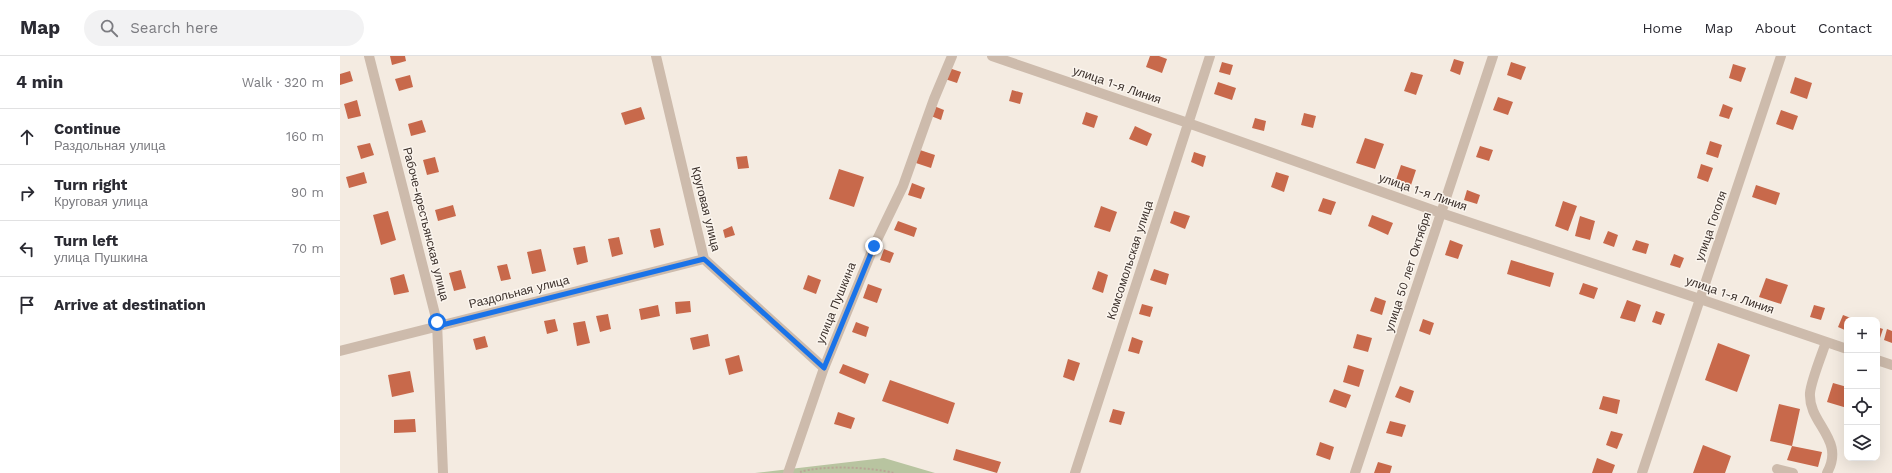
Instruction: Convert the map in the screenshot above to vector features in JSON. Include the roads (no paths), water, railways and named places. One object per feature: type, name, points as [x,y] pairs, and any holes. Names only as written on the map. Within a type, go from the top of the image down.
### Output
[{"type":"street","name":"Рабоче-крестьянская улица","points":[[369,56],[438,326],[443,473]]},
{"type":"street","name":"Круговая улица","points":[[656,56],[704,259],[824,368]]},
{"type":"street","name":"улица Пушкина","points":[[788,473],[824,368],[874,246],[903,186],[934,99],[952,56]]},
{"type":"street","name":"улица 1-я Линия","points":[[992,56],[1188,123],[1441,213],[1700,298],[1844,348]]},
{"type":"street","name":"Комсомольская улица","points":[[1075,473],[1210,56]]},
{"type":"street","name":"улица 50 лет Октября","points":[[1355,473],[1493,56]]},
{"type":"street","name":"улица Гоголя","points":[[1642,473],[1781,56]]},
{"type":"street","name":"Раздольная улица","points":[[340,351],[704,259]]},
{"type":"street","points":[[1826,342],[1810,392],[1813,412],[1830,440],[1833,463],[1828,473]]},
{"type":"street","points":[[1880,361],[1892,365]]},
{"type":"street","points":[[1777,469],[1793,473]]}]
